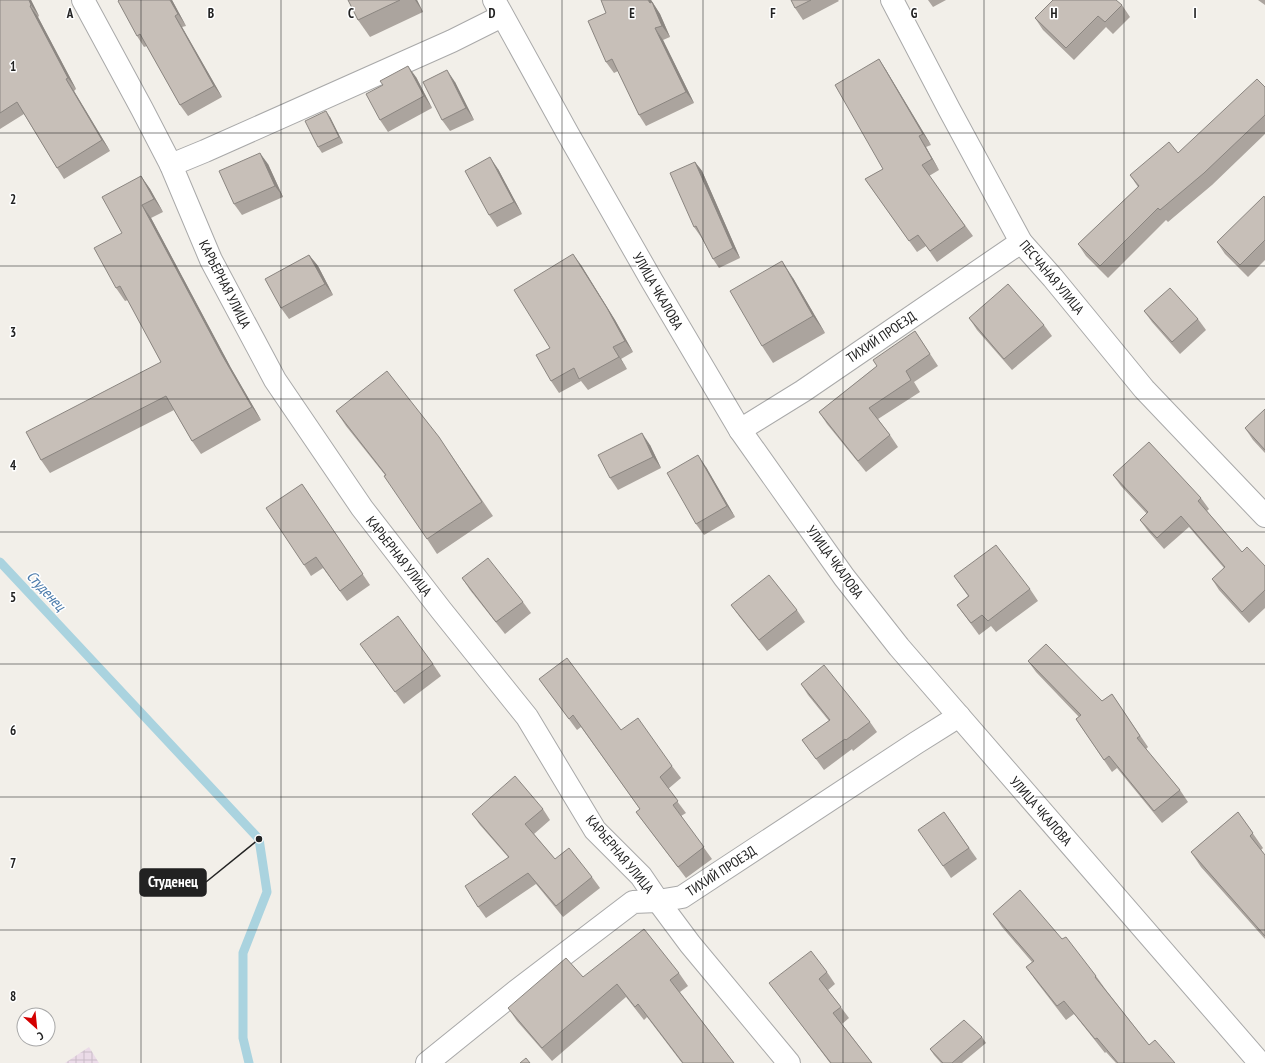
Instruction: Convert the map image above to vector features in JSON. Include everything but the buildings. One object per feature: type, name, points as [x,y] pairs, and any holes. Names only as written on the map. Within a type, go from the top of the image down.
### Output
[{"type":"street","name":"КАРЬЕРНАЯ УЛИЦА","points":[[83,0],[142,108],[171,165],[211,260],[275,380],[362,508],[436,604],[527,717],[595,830],[641,876],[690,944],[789,1063]]},
{"type":"street","name":"ПЕСЧАНАЯ УЛИЦА","points":[[892,0],[1021,242],[1053,278],[1144,390],[1265,516]]},
{"type":"street","points":[[171,165],[452,41],[498,8]]},
{"type":"street","name":"УЛИЦА ЧКАЛОВА","points":[[498,8],[587,168],[740,430],[844,577],[899,647],[1260,1063]]},
{"type":"street","name":"ТИХИЙ ПРОЕЗД","points":[[740,430],[803,391],[1021,242]]},
{"type":"street","name":"ТИХИЙ ПРОЕЗД","points":[[427,1063],[515,992],[633,902],[658,901],[682,897],[959,716]]},
{"type":"shaded area","points":[[89,1047],[99,1063],[65,1063]]},
{"type":"waterway","name":"Студенец","points":[[0,562],[259,839],[267,892],[243,953],[243,1038],[249,1063]]},
{"type":"place","name":"Студенец","points":[[259,839]]}]
